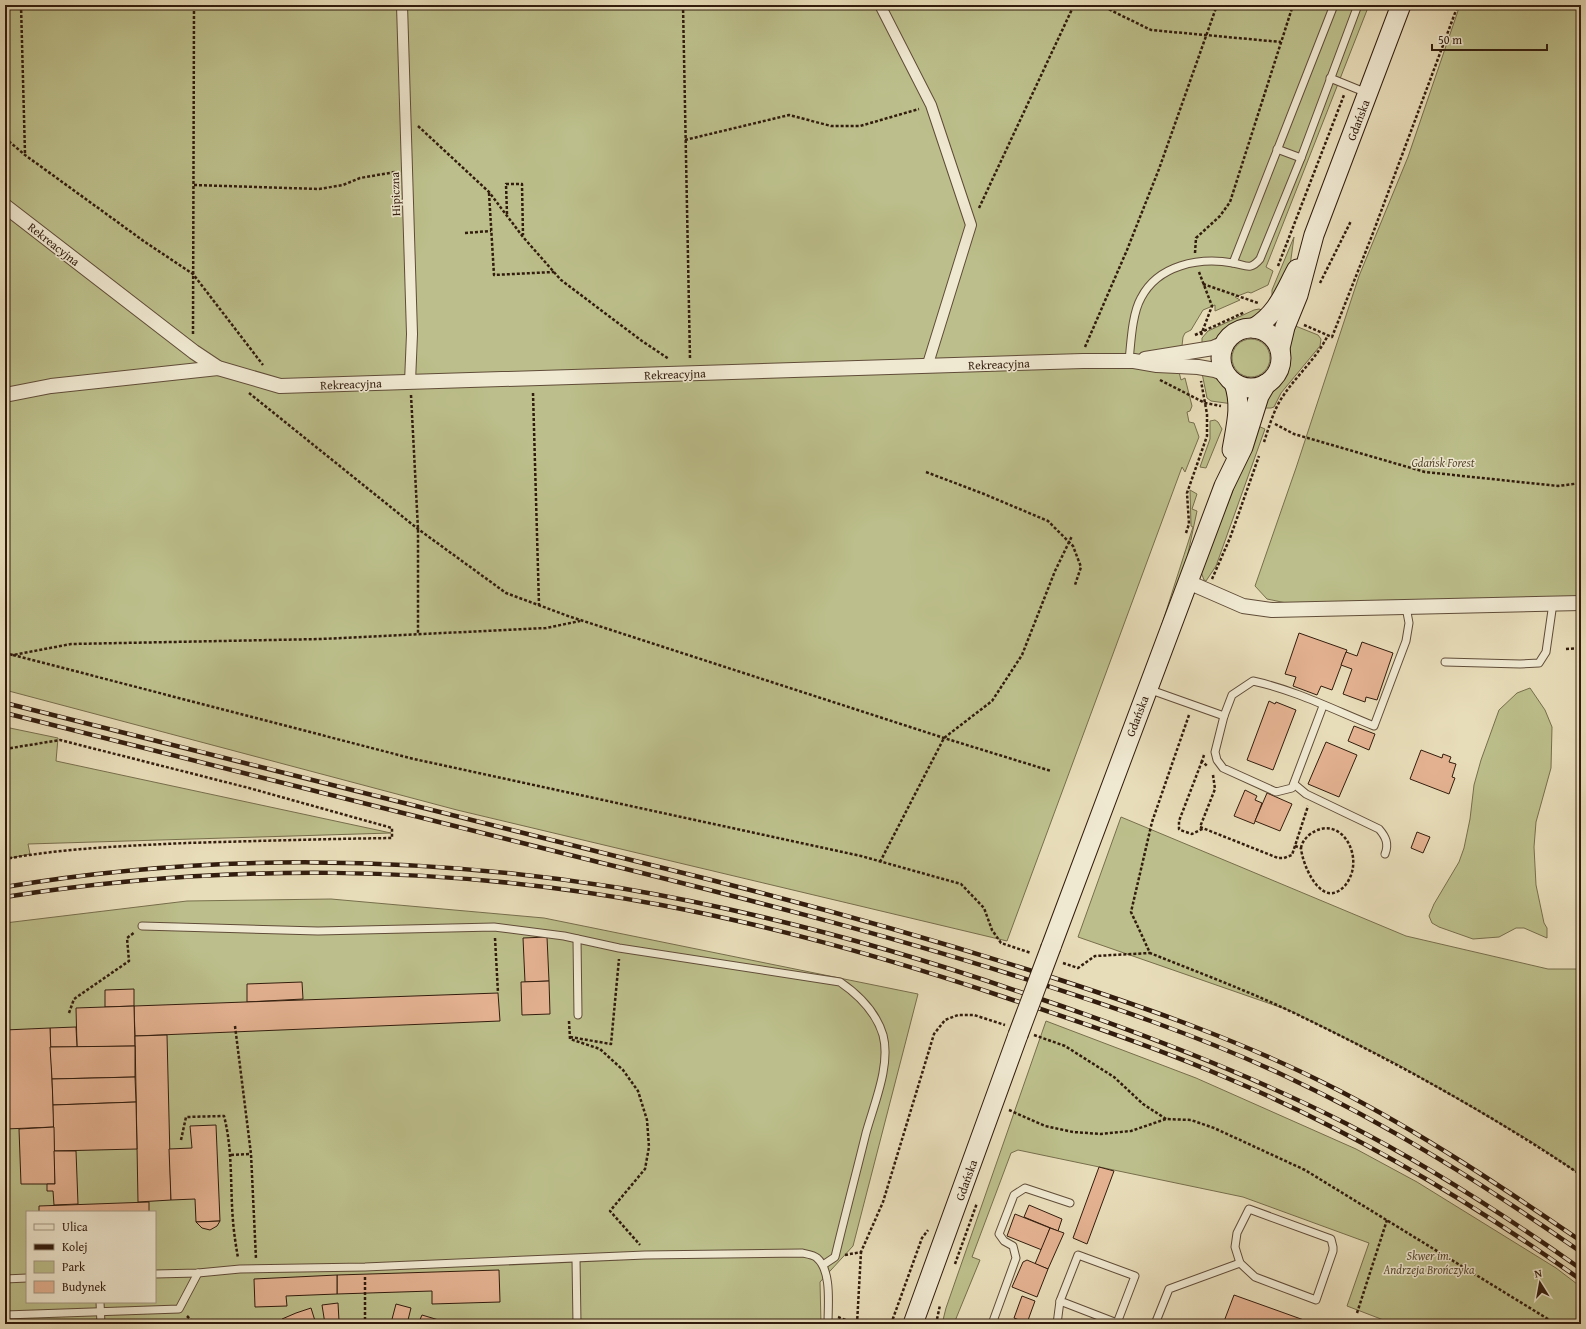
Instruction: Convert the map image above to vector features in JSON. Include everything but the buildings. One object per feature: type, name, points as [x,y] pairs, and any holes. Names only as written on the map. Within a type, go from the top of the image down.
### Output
[{"type":"main road","name":"Gdańska","points":[[1280,348],[1298,294],[1314,235],[1401,5]]},
{"type":"main road","name":"Gdańska","points":[[1251,319],[1264,322],[1275,311],[1314,235]]},
{"type":"main road","points":[[1251,319],[1262,330],[1270,334],[1276,340],[1282,355],[1280,369],[1276,375],[1266,384],[1258,388],[1241,387],[1229,378],[1222,367],[1221,359],[1224,343],[1237,331],[1245,328],[1251,319]]},
{"type":"main road","name":"Gdańska","points":[[1224,486],[1239,409],[1238,394],[1229,378]]},
{"type":"main road","name":"Gdańska","points":[[913,1324],[1018,1035],[1147,689],[1224,486],[1243,448],[1259,396],[1266,384]]},
{"type":"street","name":"Hipiczna","points":[[402,5],[412,334],[410,382]]},
{"type":"street","points":[[880,5],[931,105],[971,225],[927,367]]},
{"type":"street","name":"Rekreacyjna","points":[[5,206],[194,352],[218,368],[280,386],[1083,361],[1132,361],[1157,365],[1198,367],[1215,370],[1229,378]]},
{"type":"street","name":"Rekreacyjna","points":[[1132,361],[1213,348],[1224,343]]},
{"type":"street","name":"Rekreacyjna","points":[[5,395],[51,386],[218,368]]},
{"type":"street","points":[[1188,582],[1242,606],[1272,610],[1581,603]]},
{"type":"lane","points":[[1233,263],[1334,5]]},
{"type":"lane","points":[[1132,361],[1136,310],[1148,287],[1157,278],[1173,268],[1191,263],[1212,261],[1233,263],[1249,267],[1255,265],[1260,259],[1301,158],[1358,5]]},
{"type":"lane","points":[[1330,78],[1368,93]]},
{"type":"lane","points":[[1277,149],[1301,158]]},
{"type":"lane","points":[[1445,662],[1520,664],[1539,663],[1546,652],[1553,603]]},
{"type":"lane","points":[[1323,706],[1292,788],[1276,792],[1222,768],[1217,760],[1215,752],[1224,716],[1232,695],[1253,682],[1274,686],[1374,726],[1406,641],[1409,623],[1406,607]]},
{"type":"lane","points":[[1147,689],[1224,716]]},
{"type":"lane","points":[[1294,784],[1306,794],[1379,829],[1385,837],[1387,848],[1385,854]]},
{"type":"lane","points":[[142,926],[318,931],[494,927],[840,982],[856,993],[868,1007],[883,1035],[884,1056],[879,1087],[835,1256],[823,1265]]},
{"type":"lane","points":[[577,939],[578,1014]]},
{"type":"lane","points":[[992,1324],[1016,1258],[1013,1246],[1004,1241],[1000,1234],[1014,1195],[1025,1188],[1070,1203]]},
{"type":"lane","points":[[1249,1209],[1331,1239],[1333,1242],[1333,1251],[1316,1300],[1255,1277],[1240,1263],[1235,1248],[1237,1233],[1249,1209]]},
{"type":"lane","points":[[156,1274],[198,1273],[256,1268],[365,1267],[649,1255],[802,1253],[816,1256],[823,1265],[827,1282],[828,1324]]},
{"type":"lane","points":[[1057,1324],[1060,1301],[1078,1255],[1135,1276],[1116,1323],[1060,1301]]},
{"type":"lane","points":[[576,1258],[577,1324]]},
{"type":"lane","points":[[1156,1324],[1169,1289],[1240,1263]]},
{"type":"lane","points":[[5,1315],[179,1309],[198,1273]]},
{"type":"lane","points":[[5,1278],[26,1278]]},
{"type":"lane","points":[[100,1303],[101,1324]]},
{"type":"path","points":[[21,5],[26,155]]},
{"type":"path","points":[[194,5],[194,352]]},
{"type":"path","points":[[683,5],[690,374]]},
{"type":"path","points":[[971,225],[1074,5]]},
{"type":"path","points":[[1100,5],[1150,30],[1281,42]]},
{"type":"path","points":[[1083,351],[1127,250],[1159,169],[1217,5]]},
{"type":"path","points":[[1195,247],[1196,238],[1220,216],[1230,202],[1293,5]]},
{"type":"path","points":[[1300,323],[1332,337],[1373,233],[1458,5]]},
{"type":"path","points":[[1276,270],[1348,85]]},
{"type":"path","points":[[685,140],[789,116],[831,126],[860,126],[931,105]]},
{"type":"path","points":[[406,123],[416,124],[489,192],[523,237],[561,280],[642,341],[690,374]]},
{"type":"path","points":[[5,138],[145,242],[193,274],[280,386]]},
{"type":"path","points":[[194,185],[319,189],[343,185],[360,178],[407,170]]},
{"type":"path","points":[[507,215],[506,184],[522,184],[523,237]]},
{"type":"path","points":[[489,192],[494,275],[554,272]]},
{"type":"path","points":[[1318,288],[1351,221]]},
{"type":"path","points":[[465,233],[491,231]]},
{"type":"path","points":[[1201,274],[1203,284],[1212,306],[1203,331],[1251,319]]},
{"type":"path","points":[[1203,284],[1262,305],[1255,308]]},
{"type":"path","points":[[1263,445],[1283,396],[1321,348],[1328,335]]},
{"type":"path","points":[[533,378],[539,605]]},
{"type":"path","points":[[1156,378],[1205,403],[1225,406]]},
{"type":"path","points":[[1190,483],[1207,436],[1207,414],[1200,380]]},
{"type":"path","points":[[410,382],[418,529],[418,634]]},
{"type":"path","points":[[248,393],[418,529],[506,593],[582,620],[944,738],[1051,770]]},
{"type":"path","points":[[1275,424],[1294,434],[1425,472],[1558,486],[1581,483]]},
{"type":"path","points":[[1209,585],[1230,538],[1260,452]]},
{"type":"path","points":[[926,472],[1048,520],[1073,546],[1080,567],[1075,585]]},
{"type":"path","points":[[880,862],[944,738],[992,701],[1022,655],[1055,571],[1072,536]]},
{"type":"path","points":[[14,655],[71,644],[321,639],[546,628],[582,620]]},
{"type":"path","points":[[1566,649],[1581,648]]},
{"type":"path","points":[[5,653],[414,759],[861,856],[961,884],[984,908],[992,930],[1001,943],[1048,954],[1078,968],[1094,956],[1150,953],[1290,1011],[1399,1065],[1532,1142],[1581,1175]]},
{"type":"path","points":[[1150,953],[1131,912],[1152,822],[1192,705]]},
{"type":"path","points":[[5,749],[60,740],[249,788],[392,828],[392,838],[292,839],[106,846],[30,854],[5,859]]},
{"type":"path","points":[[1204,754],[1178,825],[1180,830],[1192,834],[1204,828]]},
{"type":"path","points":[[1202,761],[1213,774],[1215,789],[1200,827],[1278,858],[1289,857],[1292,854],[1312,796]]},
{"type":"path","points":[[1322,829],[1331,829],[1343,835],[1352,849],[1353,860],[1352,871],[1346,885],[1337,892],[1332,893],[1320,888],[1313,881],[1306,867],[1301,848],[1302,843],[1307,837],[1322,829]]},
{"type":"path","points":[[1295,846],[1301,848]]},
{"type":"path","points":[[69,1013],[74,999],[129,961],[127,938],[142,926]]},
{"type":"path","points":[[494,927],[498,993]]},
{"type":"path","points":[[570,1037],[611,1044],[619,948]]},
{"type":"path","points":[[568,1014],[570,1039],[600,1049],[623,1070],[638,1091],[647,1120],[649,1147],[645,1169],[610,1211],[634,1238]]},
{"type":"path","points":[[235,1026],[251,1154],[256,1268]]},
{"type":"path","points":[[1009,1110],[1045,1126],[1073,1132],[1101,1134],[1131,1131],[1166,1119],[1190,1120],[1214,1128],[1305,1170],[1556,1324]]},
{"type":"path","points":[[181,1140],[186,1117],[224,1116],[231,1155],[233,1221],[240,1269]]},
{"type":"path","points":[[231,1155],[251,1154]]},
{"type":"path","points":[[1354,1324],[1387,1220]]},
{"type":"path","points":[[828,1314],[856,1324],[861,1252]]},
{"type":"path","points":[[365,1267],[365,1320]]},
{"type":"green space","points":[[5,5],[1369,5],[1266,267],[1273,271],[1268,285],[1251,293],[1248,292],[1235,297],[1240,300],[1215,311],[1215,305],[1203,310],[1191,330],[1185,333],[1183,337],[1179,372],[1181,380],[1185,378],[1192,406],[1190,411],[1187,412],[1189,422],[1194,423],[1199,437],[1185,472],[1182,467],[1007,941],[457,810],[5,690]]},
{"type":"green space","name":"Gdańsk Forest","points":[[1460,5],[1581,5],[1581,597],[1296,605],[1267,599],[1255,586],[1296,468],[1359,276],[1408,157]]},
{"type":"green space","points":[[1294,237],[1290,266],[1276,298],[1272,295],[1272,290]]},
{"type":"green space","points":[[1259,309],[1262,310],[1251,320],[1234,324],[1217,338],[1202,345],[1202,338],[1208,331]]},
{"type":"green space","points":[[1293,325],[1318,335],[1321,339],[1320,346],[1281,393],[1274,407],[1261,408],[1268,392],[1282,379],[1288,359],[1287,346]]},
{"type":"green space","points":[[1251,339],[1264,345],[1270,358],[1264,371],[1251,377],[1238,371],[1232,358],[1238,345]]},
{"type":"green space","points":[[1202,373],[1223,383],[1233,404],[1211,401],[1207,398]]},
{"type":"green space","points":[[1215,420],[1222,429],[1206,468],[1200,467],[1210,439],[1210,421]]},
{"type":"green space","points":[[1258,426],[1265,429],[1216,566],[1206,581],[1204,580],[1201,572]]},
{"type":"green space","points":[[1190,490],[1197,494],[1192,509],[1197,511],[1187,558],[1162,624],[1193,527],[1191,526]]},
{"type":"green space","points":[[1530,688],[1545,710],[1552,727],[1551,768],[1536,822],[1534,847],[1536,885],[1544,923],[1547,928],[1547,938],[1524,928],[1516,928],[1499,937],[1473,939],[1439,927],[1432,923],[1429,916],[1434,904],[1459,862],[1464,848],[1470,819],[1474,785],[1481,760],[1499,710],[1517,693]]},
{"type":"green space","points":[[5,727],[58,738],[56,761],[391,833],[28,844],[30,854],[5,859]]},
{"type":"green space","points":[[1121,817],[1406,936],[1548,969],[1581,969],[1581,1175],[1532,1142],[1399,1065],[1291,1011],[1078,937]]},
{"type":"green space","points":[[331,899],[544,918],[918,994],[853,1246],[820,1282],[821,1324],[5,1324],[5,923],[187,901]]},
{"type":"green space","name":"Skwer im. Andrzeja Brończyka","points":[[1046,1021],[1196,1078],[1356,1149],[1417,1182],[1556,1268],[1581,1287],[1581,1324],[1394,1324],[1347,1306],[1369,1243],[1243,1197],[1018,1150],[1011,1153],[972,1257],[980,1260],[955,1321],[962,1324],[942,1324],[946,1308]]},
{"type":"railway","points":[[5,703],[708,879],[806,905],[952,946],[1159,1013],[1267,1056],[1370,1107],[1492,1181],[1581,1241]]},
{"type":"railway","points":[[5,713],[806,915],[964,960],[1118,1010],[1219,1047],[1324,1095],[1437,1158],[1473,1180],[1581,1252]]},
{"type":"railway","points":[[5,887],[81,876],[158,868],[312,862],[389,864],[467,869],[544,877],[671,897],[773,919],[924,961],[1065,1007],[1188,1052],[1268,1086],[1347,1124],[1408,1157],[1467,1192],[1581,1269]]},
{"type":"railway","points":[[5,897],[87,886],[169,878],[251,874],[333,873],[416,875],[580,891],[661,905],[749,923],[879,958],[964,984],[1118,1035],[1227,1078],[1320,1121],[1410,1169],[1497,1223],[1581,1280]]}]
